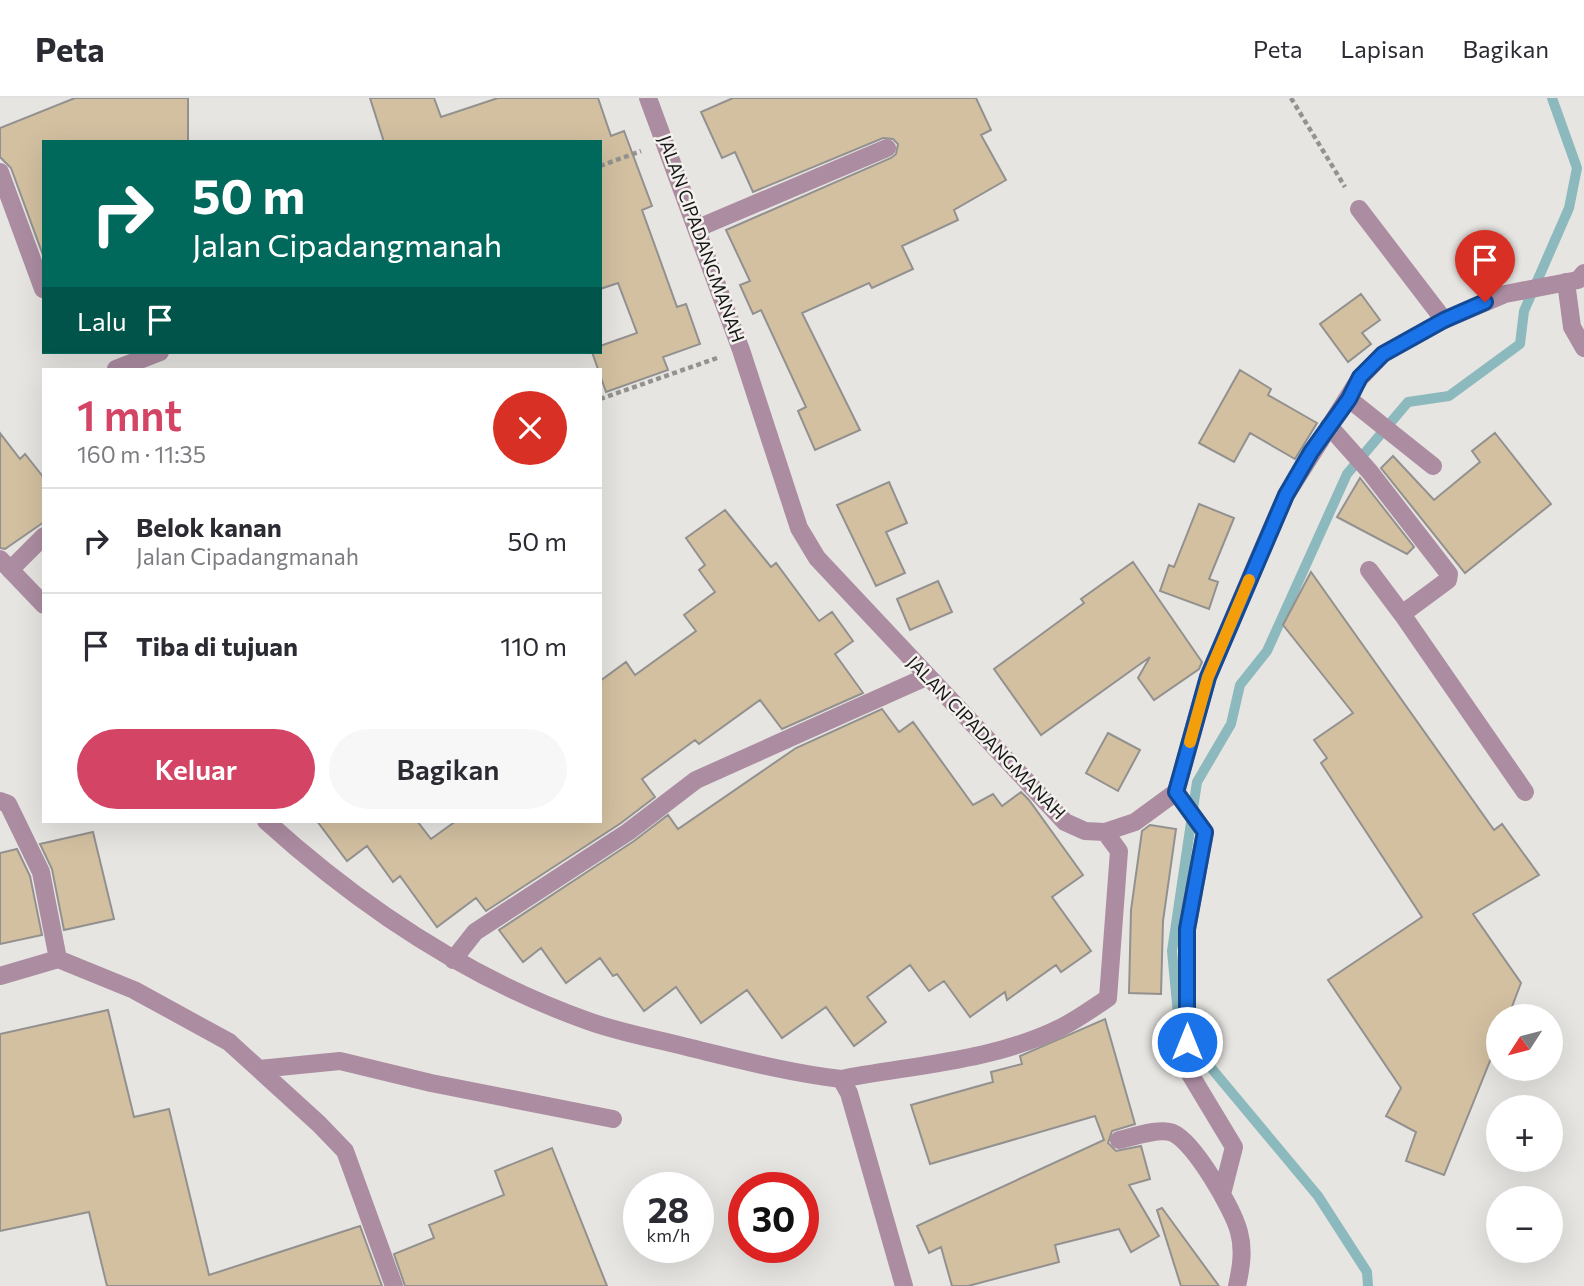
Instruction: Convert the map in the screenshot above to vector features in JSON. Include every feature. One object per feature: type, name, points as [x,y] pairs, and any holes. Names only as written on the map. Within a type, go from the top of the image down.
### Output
[{"type":"street","name":"JALAN CIPADANGMANAH","points":[[649,98],[741,350],[799,528],[817,558],[1065,822],[1085,831],[1105,832]]},
{"type":"street","points":[[698,228],[887,148]]},
{"type":"street","points":[[0,172],[42,286]]},
{"type":"street","points":[[1359,209],[1444,320]]},
{"type":"street","points":[[268,823],[310,860],[416,939],[510,989],[589,1022],[791,1073],[841,1079],[968,1058],[1062,1027],[1108,998],[1119,851],[1105,832],[1135,822],[1177,793],[1208,677],[1286,495],[1335,433],[1360,377],[1383,354],[1444,320],[1505,294],[1578,280],[1584,273]]},
{"type":"street","points":[[1566,282],[1572,327],[1584,348]]},
{"type":"street","points":[[120,368],[155,354]]},
{"type":"street","points":[[1349,399],[1433,466]]},
{"type":"street","points":[[1335,433],[1370,472],[1449,574],[1448,580],[1402,614]]},
{"type":"street","points":[[42,537],[5,565],[42,603]]},
{"type":"street","points":[[1369,570],[1525,792]]},
{"type":"street","points":[[453,960],[475,932],[628,832],[696,780],[926,677]]},
{"type":"street","points":[[1177,793],[1205,832],[1187,929],[1187,1069],[1234,1147],[1222,1194]]},
{"type":"street","points":[[0,801],[8,804],[41,872],[58,959]]},
{"type":"street","points":[[0,976],[58,959],[134,990],[217,1035],[259,1069],[345,1152],[394,1286]]},
{"type":"street","points":[[259,1069],[340,1061],[431,1083],[613,1119]]},
{"type":"street","points":[[841,1079],[849,1093],[904,1286]]},
{"type":"street","points":[[1119,1140],[1172,1132],[1185,1142],[1222,1194],[1239,1232],[1242,1261],[1237,1286]]},
{"type":"path","points":[[1291,98],[1359,209]]},
{"type":"path","points":[[602,165],[665,142]]},
{"type":"path","points":[[602,398],[741,350]]},
{"type":"building","points":[[75,98],[188,98],[188,140],[42,140],[42,253],[11,168],[0,157],[0,128]]},
{"type":"building","points":[[370,98],[434,98],[441,117],[498,98],[598,98],[611,136],[624,131],[652,206],[642,210],[677,307],[686,304],[700,344],[663,357],[668,370],[606,392],[602,368],[598,368],[593,354],[602,354],[602,345],[637,333],[618,283],[602,288],[602,140],[383,140]]},
{"type":"building","points":[[733,98],[976,98],[991,130],[981,135],[1006,180],[954,210],[958,220],[902,246],[913,269],[872,288],[869,283],[802,313],[860,430],[815,450],[798,411],[806,407],[761,310],[753,314],[740,285],[750,281],[726,230],[891,158],[896,154],[898,144],[893,139],[883,138],[753,192],[735,152],[722,158],[701,112]]},
{"type":"building","points":[[1361,294],[1380,320],[1362,333],[1371,344],[1348,362],[1320,324]]},
{"type":"building","points":[[1240,370],[1271,389],[1268,395],[1317,423],[1295,459],[1250,433],[1234,462],[1199,443]]},
{"type":"building","points":[[0,433],[20,459],[25,454],[42,475],[42,523],[5,549],[0,548]]},
{"type":"building","points":[[1495,433],[1551,504],[1465,573],[1381,468],[1393,456],[1434,500],[1480,462],[1472,451]]},
{"type":"building","points":[[1360,478],[1414,547],[1407,554],[1337,517]]},
{"type":"building","points":[[889,482],[907,523],[886,532],[905,573],[876,586],[837,505]]},
{"type":"building","points":[[1199,504],[1234,518],[1209,579],[1218,582],[1209,609],[1160,591],[1169,565],[1174,567]]},
{"type":"building","points":[[725,510],[771,567],[776,563],[819,621],[832,612],[853,641],[835,654],[863,693],[782,729],[760,700],[699,744],[695,740],[642,779],[655,797],[621,823],[486,911],[476,898],[437,927],[400,876],[393,882],[367,846],[347,861],[318,823],[419,823],[431,839],[453,823],[602,823],[602,680],[626,662],[635,675],[696,631],[684,615],[715,592],[699,570],[705,565],[686,538]]},
{"type":"building","points":[[1133,562],[1202,662],[1199,669],[1154,700],[1138,678],[1150,657],[1041,735],[994,669],[1084,603],[1081,599]]},
{"type":"building","points":[[1311,572],[1494,830],[1502,824],[1539,875],[1473,914],[1521,983],[1513,1004],[1486,1004],[1486,1071],[1444,1175],[1406,1161],[1416,1132],[1386,1116],[1401,1088],[1328,980],[1422,917],[1321,763],[1327,758],[1314,740],[1353,713],[1283,625]]},
{"type":"building","points":[[938,581],[952,612],[910,630],[897,599]]},
{"type":"building","points":[[882,709],[899,732],[913,722],[973,805],[993,794],[1002,806],[1021,792],[1029,800],[1083,875],[1052,897],[1091,951],[1061,972],[1056,965],[1007,1000],[1005,992],[970,1017],[944,981],[929,991],[910,965],[867,997],[886,1022],[854,1046],[826,1007],[782,1038],[747,990],[701,1023],[676,987],[644,1011],[617,974],[613,976],[600,958],[566,983],[541,948],[523,962],[499,930],[634,841],[668,815],[678,829],[796,748]]},
{"type":"building","points":[[1108,733],[1140,750],[1118,791],[1086,773]]},
{"type":"building","points":[[1150,825],[1176,829],[1163,921],[1161,994],[1129,993],[1131,910],[1142,831]]},
{"type":"building","points":[[93,832],[114,919],[64,930],[52,869],[40,844]]},
{"type":"building","points":[[17,849],[30,876],[42,935],[0,944],[0,853]]},
{"type":"building","points":[[108,1010],[134,1117],[169,1109],[209,1275],[360,1226],[382,1286],[107,1286],[89,1212],[0,1231],[0,1034]]},
{"type":"building","points":[[1105,1019],[1135,1124],[1112,1131],[1108,1143],[1116,1151],[1141,1146],[1150,1179],[1129,1185],[1159,1236],[1131,1252],[1119,1229],[1055,1245],[1059,1262],[968,1286],[952,1286],[941,1247],[929,1253],[917,1226],[1104,1140],[1095,1116],[930,1164],[911,1105],[993,1082],[991,1072],[1022,1064],[1020,1056]]},
{"type":"building","points":[[552,1148],[607,1286],[405,1286],[394,1254],[434,1238],[429,1225],[504,1195],[495,1171]]},
{"type":"building","points":[[1162,1208],[1219,1286],[1181,1286],[1157,1210]]},
{"type":"waterway","points":[[1368,1286],[1367,1272],[1318,1196],[1207,1063],[1178,1014],[1172,951],[1197,782],[1231,724],[1240,685],[1267,651],[1347,474],[1408,402],[1449,396],[1520,344],[1524,311],[1569,208],[1577,168],[1552,98]]},
{"type":"slow traffic","points":[[1190,742],[1208,677],[1249,580]]},
{"type":"route","points":[[1187,1042],[1187,929],[1205,832],[1176,792],[1208,677],[1286,495],[1311,452],[1349,399],[1360,377],[1383,354],[1444,320],[1485,302]]}]
